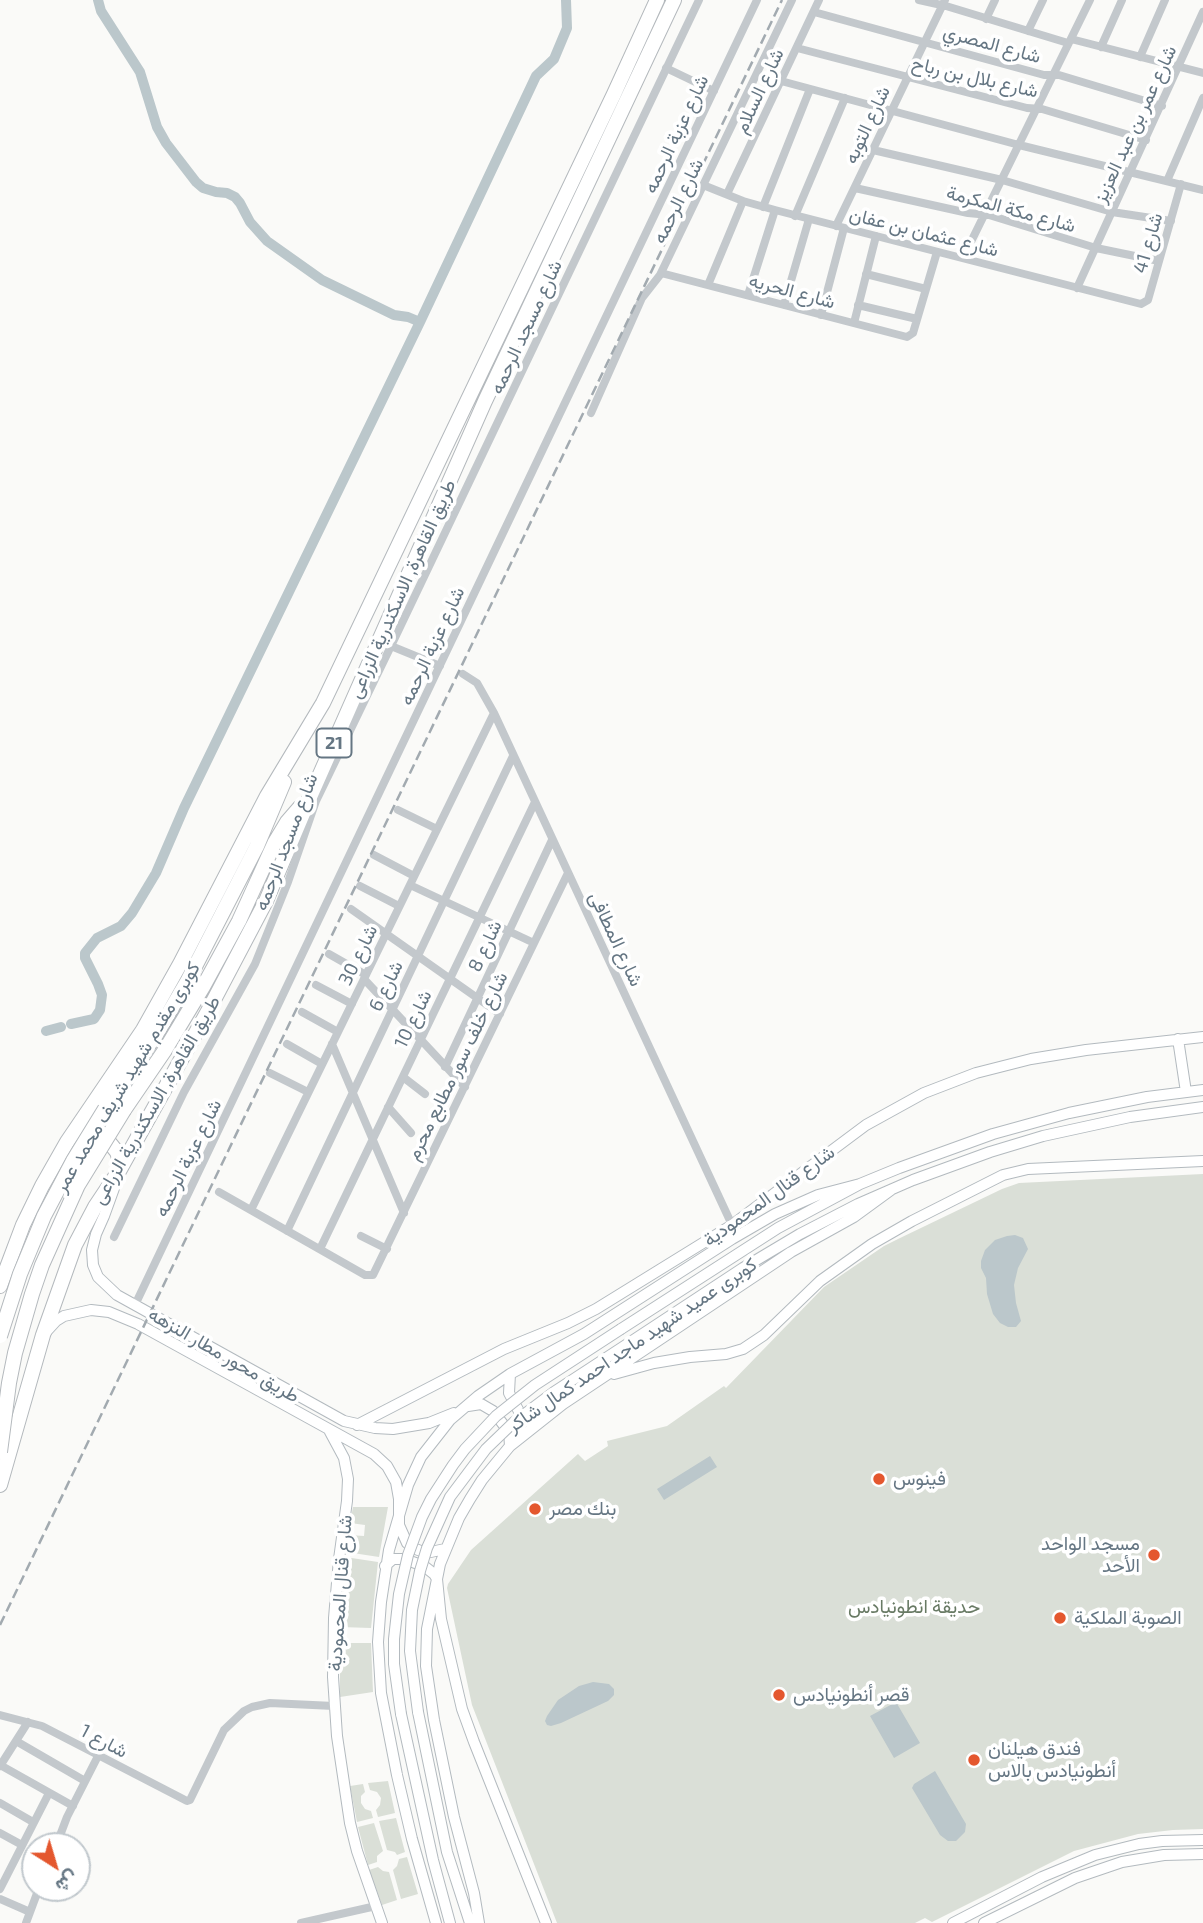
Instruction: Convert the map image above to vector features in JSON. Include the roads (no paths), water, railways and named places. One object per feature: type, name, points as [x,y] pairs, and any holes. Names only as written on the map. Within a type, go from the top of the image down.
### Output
[{"type":"highway","name":"طريق القاهرة, الاسكندرية الزراعى","points":[[0,1286],[23,1225],[42,1186],[67,1142],[143,1030],[267,796],[323,703],[657,0]]},
{"type":"highway","name":"طريق القاهرة, الاسكندرية الزراعى","points":[[0,1485],[43,1335],[75,1245],[207,1013],[266,901],[485,401],[674,0]]},
{"type":"highway","name":"كوبرى مقدم شهيد شريف محمد عمر","points":[[0,1336],[20,1273],[44,1216],[73,1161],[157,1033],[188,980],[257,846],[299,745]]},
{"type":"highway","name":"كوبرى مقدم شهيد شريف محمد عمر","points":[[0,1452],[15,1353],[32,1294],[78,1185],[203,987],[239,921],[281,831],[310,797]]},
{"type":"highway","points":[[67,1142],[85,1134],[103,1138],[117,1152],[119,1171]]},
{"type":"highway","points":[[0,1403],[16,1401],[24,1396]]},
{"type":"main road","name":"شارع قنال المحمودية","points":[[357,1425],[504,1349],[582,1317],[732,1225],[866,1125],[944,1084],[1031,1059],[1203,1037]]},
{"type":"main road","points":[[1178,1039],[1186,1092]]},
{"type":"main road","points":[[436,1923],[404,1807],[381,1693],[378,1642],[385,1566],[398,1518],[408,1485],[421,1457],[439,1432],[463,1408],[510,1374],[584,1334],[775,1214],[818,1195],[860,1184],[955,1146],[1031,1123],[1108,1104],[1203,1090]]},
{"type":"main road","points":[[479,1923],[454,1817],[428,1684],[427,1629],[445,1549],[470,1499],[510,1446],[541,1420],[601,1378],[791,1252],[867,1209],[891,1190],[965,1160],[1043,1136],[1130,1117],[1203,1107]]},
{"type":"main road","points":[[601,1378],[654,1363],[726,1354],[743,1349],[764,1335],[820,1281],[872,1244],[1003,1175],[1028,1170],[1203,1161]]},
{"type":"main road","name":"طريق محور مطار النزهه","points":[[119,1171],[96,1234],[92,1259],[98,1277],[117,1295],[331,1416],[357,1425],[393,1429],[412,1427],[429,1423],[463,1408]]},
{"type":"main road","name":"كوبرى عميد شهيد ماجد احمد كمال شاكر","points":[[450,1923],[433,1860],[401,1714],[394,1664],[398,1594],[408,1555],[431,1499],[465,1449],[496,1416],[535,1385],[760,1239],[860,1184]]},
{"type":"main road","name":"كوبرى عميد شهيد ماجد احمد كمال شاكر","points":[[470,1923],[447,1852],[418,1712],[410,1651],[412,1610],[420,1571],[427,1548],[450,1497],[486,1449],[514,1422],[554,1392],[752,1262],[838,1214],[891,1190]]},
{"type":"main road","name":"طريق محور مطار النزهه","points":[[43,1335],[56,1321],[72,1313],[90,1310],[109,1312],[138,1324],[374,1454],[392,1474],[398,1491],[398,1518]]},
{"type":"main road","points":[[510,1374],[509,1393],[522,1417],[530,1423],[541,1420]]},
{"type":"main road","points":[[463,1408],[476,1404],[489,1408],[509,1432],[510,1446]]},
{"type":"main road","name":"شارع قنال المحمودية","points":[[328,1429],[344,1458],[348,1490],[335,1598],[333,1647],[334,1706],[341,1775],[350,1823],[382,1923]]},
{"type":"main road","points":[[398,1518],[404,1537],[413,1548],[426,1553],[445,1549]]},
{"type":"main road","points":[[385,1566],[393,1559],[404,1559],[424,1566],[437,1579],[441,1619],[462,1709],[547,1923]]},
{"type":"main road","points":[[953,1923],[1068,1865],[1106,1852],[1162,1841],[1203,1840]]},
{"type":"main road","points":[[984,1923],[1074,1878],[1122,1862],[1164,1855],[1203,1854]]},
{"type":"main road","points":[[1003,1898],[1010,1910]]},
{"type":"main road","points":[[426,1923],[430,1904]]},
{"type":"street","name":"شارع مسجد الرحمه","points":[[114,1237],[184,1093],[255,964],[316,800],[699,0]]},
{"type":"street","name":"شارع عزبة الرحمه","points":[[135,1305],[757,0]]},
{"type":"street","name":"شارع الرحمه","points":[[590,414],[642,298],[661,273],[792,0]]},
{"type":"street","name":"شارع السلام","points":[[727,194],[819,0]]},
{"type":"street","points":[[919,0],[943,3],[1028,31],[1203,74]]},
{"type":"street","points":[[986,19],[995,0]]},
{"type":"street","points":[[1028,31],[1043,0]]},
{"type":"street","points":[[963,258],[1090,0]]},
{"type":"street","points":[[1101,47],[1122,0]]},
{"type":"street","points":[[1140,57],[1166,0]]},
{"type":"street","name":"شارع التوبه","points":[[821,315],[840,227],[855,187],[943,3]]},
{"type":"street","name":"شارع المصري","points":[[814,12],[1044,75],[1059,75],[1161,106]]},
{"type":"street","name":"شارع عمر بن عبد العزيز","points":[[1077,288],[1203,12]]},
{"type":"street","name":"شارع بلال بن رباح","points":[[797,48],[1027,108],[1037,108],[1146,140]]},
{"type":"street","points":[[666,68],[714,91]]},
{"type":"street","points":[[781,81],[1019,145],[1203,190]]},
{"type":"street","points":[[763,207],[810,89]]},
{"type":"street","points":[[796,216],[845,98]]},
{"type":"street","points":[[1167,181],[1203,98]]},
{"type":"street","points":[[873,150],[1002,180],[1112,212],[1171,221]]},
{"type":"street","name":"شارع 41","points":[[1139,304],[1147,300],[1181,184]]},
{"type":"street","name":"شارع عثمان بن عفان","points":[[704,185],[763,207],[1139,304]]},
{"type":"street","name":"شارع مكة المكرمة","points":[[855,187],[968,213],[984,214],[1096,248],[1159,261]]},
{"type":"street","points":[[708,285],[743,201]]},
{"type":"street","points":[[748,295],[775,210]]},
{"type":"street","points":[[784,305],[809,219]]},
{"type":"street","points":[[854,323],[876,236]]},
{"type":"street","points":[[858,305],[917,319],[937,252]]},
{"type":"street","name":"شارع الحريه","points":[[661,273],[907,337],[913,333],[917,319]]},
{"type":"street","points":[[866,274],[926,289]]},
{"type":"street","points":[[391,646],[440,666]]},
{"type":"street","name":"شارع المطافى","points":[[463,674],[477,683],[494,713],[732,1225]]},
{"type":"street","name":"شارع 30","points":[[251,1210],[494,713]]},
{"type":"street","name":"شارع 6","points":[[287,1231],[513,756]]},
{"type":"street","name":"شارع 10","points":[[320,1249],[535,802]]},
{"type":"street","points":[[398,810],[437,829]]},
{"type":"street","name":"شارع 8","points":[[445,1067],[552,839]]},
{"type":"street","points":[[374,855],[414,876]]},
{"type":"street","name":"شارع خلف سور مطابع محرم","points":[[320,1249],[367,1276],[375,1273],[568,873]]},
{"type":"street","points":[[410,885],[534,943]]},
{"type":"street","points":[[360,886],[399,906]]},
{"type":"street","points":[[351,909],[500,1014]]},
{"type":"street","points":[[329,954],[365,977],[464,1087]]},
{"type":"street","points":[[316,985],[352,1004]]},
{"type":"street","points":[[302,1012],[338,1032]]},
{"type":"street","points":[[332,1044],[404,1213]]},
{"type":"street","points":[[287,1045],[322,1064]]},
{"type":"street","points":[[271,1073],[308,1092]]},
{"type":"street","points":[[403,1077],[425,1094]]},
{"type":"street","points":[[388,1107],[411,1133]]},
{"type":"street","points":[[219,1192],[320,1249]]},
{"type":"street","points":[[361,1236],[387,1249]]},
{"type":"street","name":"شارع 1","points":[[0,1715],[42,1726],[183,1801],[190,1800],[224,1730],[244,1711],[270,1703],[334,1706]]},
{"type":"street","points":[[28,1722],[3,1755],[0,1766],[73,1806]]},
{"type":"street","points":[[16,1741],[85,1780]]},
{"type":"street","points":[[62,1832],[98,1756]]},
{"type":"street","points":[[28,1832],[49,1793]]},
{"type":"street","points":[[0,1803],[33,1822]]},
{"type":"street","points":[[0,1833],[21,1844]]},
{"type":"street","points":[[0,1889],[21,1847]]},
{"type":"street","points":[[0,1866],[9,1871]]},
{"type":"street","points":[[0,1899],[30,1912]]},
{"type":"street","points":[[26,1923],[34,1902]]},
{"type":"street","points":[[301,1923],[376,1906]]},
{"type":"waterway","points":[[98,0],[101,11],[140,72],[157,127],[196,182],[203,188],[235,197],[250,222],[267,241],[322,280],[394,315],[420,322]]},
{"type":"waterway","points":[[71,1024],[94,1019],[100,1010],[102,995],[85,953],[97,938],[121,926],[156,873],[184,808],[536,76],[554,59],[567,28],[566,0]]},
{"type":"waterway","points":[[46,1031],[61,1027]]},
{"type":"railway","points":[[0,1625],[782,0]]},
{"type":"place","name":"فينوس","points":[[879,1479]]},
{"type":"place","name":"بنك مصر","points":[[535,1509]]},
{"type":"place","name":"مسجد الواحد الأحد","points":[[1154,1555]]},
{"type":"place","name":"الصوبة الملكية","points":[[1060,1618]]},
{"type":"place","name":"قصر أنطونيادس","points":[[779,1695]]},
{"type":"place","name":"فندق هيلنان أنطونيادس بالاس","points":[[974,1760]]},
{"type":"park label","name":"حديقة انطونيادس","points":[[914,1607]]}]
